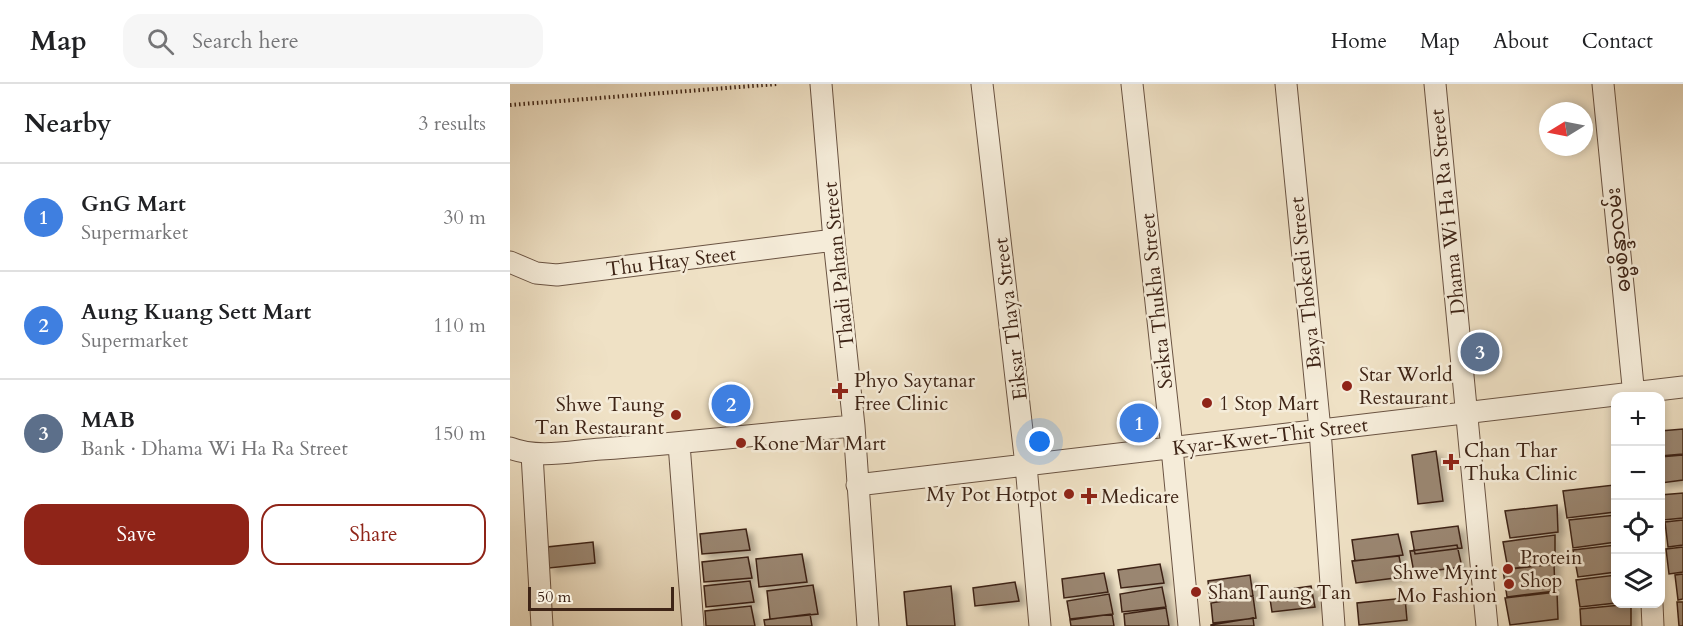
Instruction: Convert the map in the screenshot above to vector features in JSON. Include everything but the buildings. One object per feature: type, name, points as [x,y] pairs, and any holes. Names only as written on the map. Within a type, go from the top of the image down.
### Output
[{"type":"street","name":"Thadi Pahtan Street","points":[[821,84],[834,240],[854,426],[868,626]]},
{"type":"street","name":"Eiksar Thaya Street","points":[[982,84],[1026,465],[1040,626]]},
{"type":"street","name":"Seikta Thukha Street","points":[[1132,84],[1172,447],[1189,626]]},
{"type":"street","name":"Baya Thokedi Street","points":[[1286,84],[1320,430],[1334,626]]},
{"type":"street","name":"Dhama Wi Ha Ra Street","points":[[1435,84],[1487,626]]},
{"type":"street","name":"ဓမ္မစိန္ဒာလမ်း","points":[[1603,84],[1634,392]]},
{"type":"street","name":"Thu Htay Steet","points":[[510,262],[536,273],[557,275],[834,240]]},
{"type":"street","name":"Kyar-Kwet-Thit Street","points":[[1652,392],[1683,387]]},
{"type":"street","name":"Kyar-Kwet-Thit Street","points":[[857,485],[1467,412],[1611,397]]},
{"type":"street","points":[[510,448],[532,454],[679,444],[854,426]]},
{"type":"street","points":[[679,444],[693,626]]},
{"type":"street","points":[[532,454],[542,626]]},
{"type":"street","points":[[1652,608],[1653,626]]},
{"type":"path","points":[[510,105],[777,84]]},
{"type":"place","name":"MAB","points":[[1480,352]]},
{"type":"place","name":"Star World Restaurant","points":[[1347,386]]},
{"type":"place","name":"Phyo Saytanar Free Clinic","points":[[840,391]]},
{"type":"place","name":"1 Stop Mart","points":[[1207,403]]},
{"type":"place","name":"Aung Kuang Sett Mart","points":[[731,404]]},
{"type":"place","name":"Shwe Taung Tan Restaurant","points":[[676,415]]},
{"type":"place","name":"GnG Mart","points":[[1139,423]]},
{"type":"place","name":"Kone Mar Mart","points":[[741,443]]},
{"type":"place","name":"Chan Thar Thuka Clinic","points":[[1451,462]]},
{"type":"place","name":"My Pot Hotpot","points":[[1069,494]]},
{"type":"place","name":"Medicare","points":[[1089,496]]},
{"type":"place","name":"Protein Shop","points":[[1508,569]]},
{"type":"place","name":"Shwe Myint Mo Fashion","points":[[1509,584]]},
{"type":"place","name":"Shan Taung Tan","points":[[1196,592]]}]
